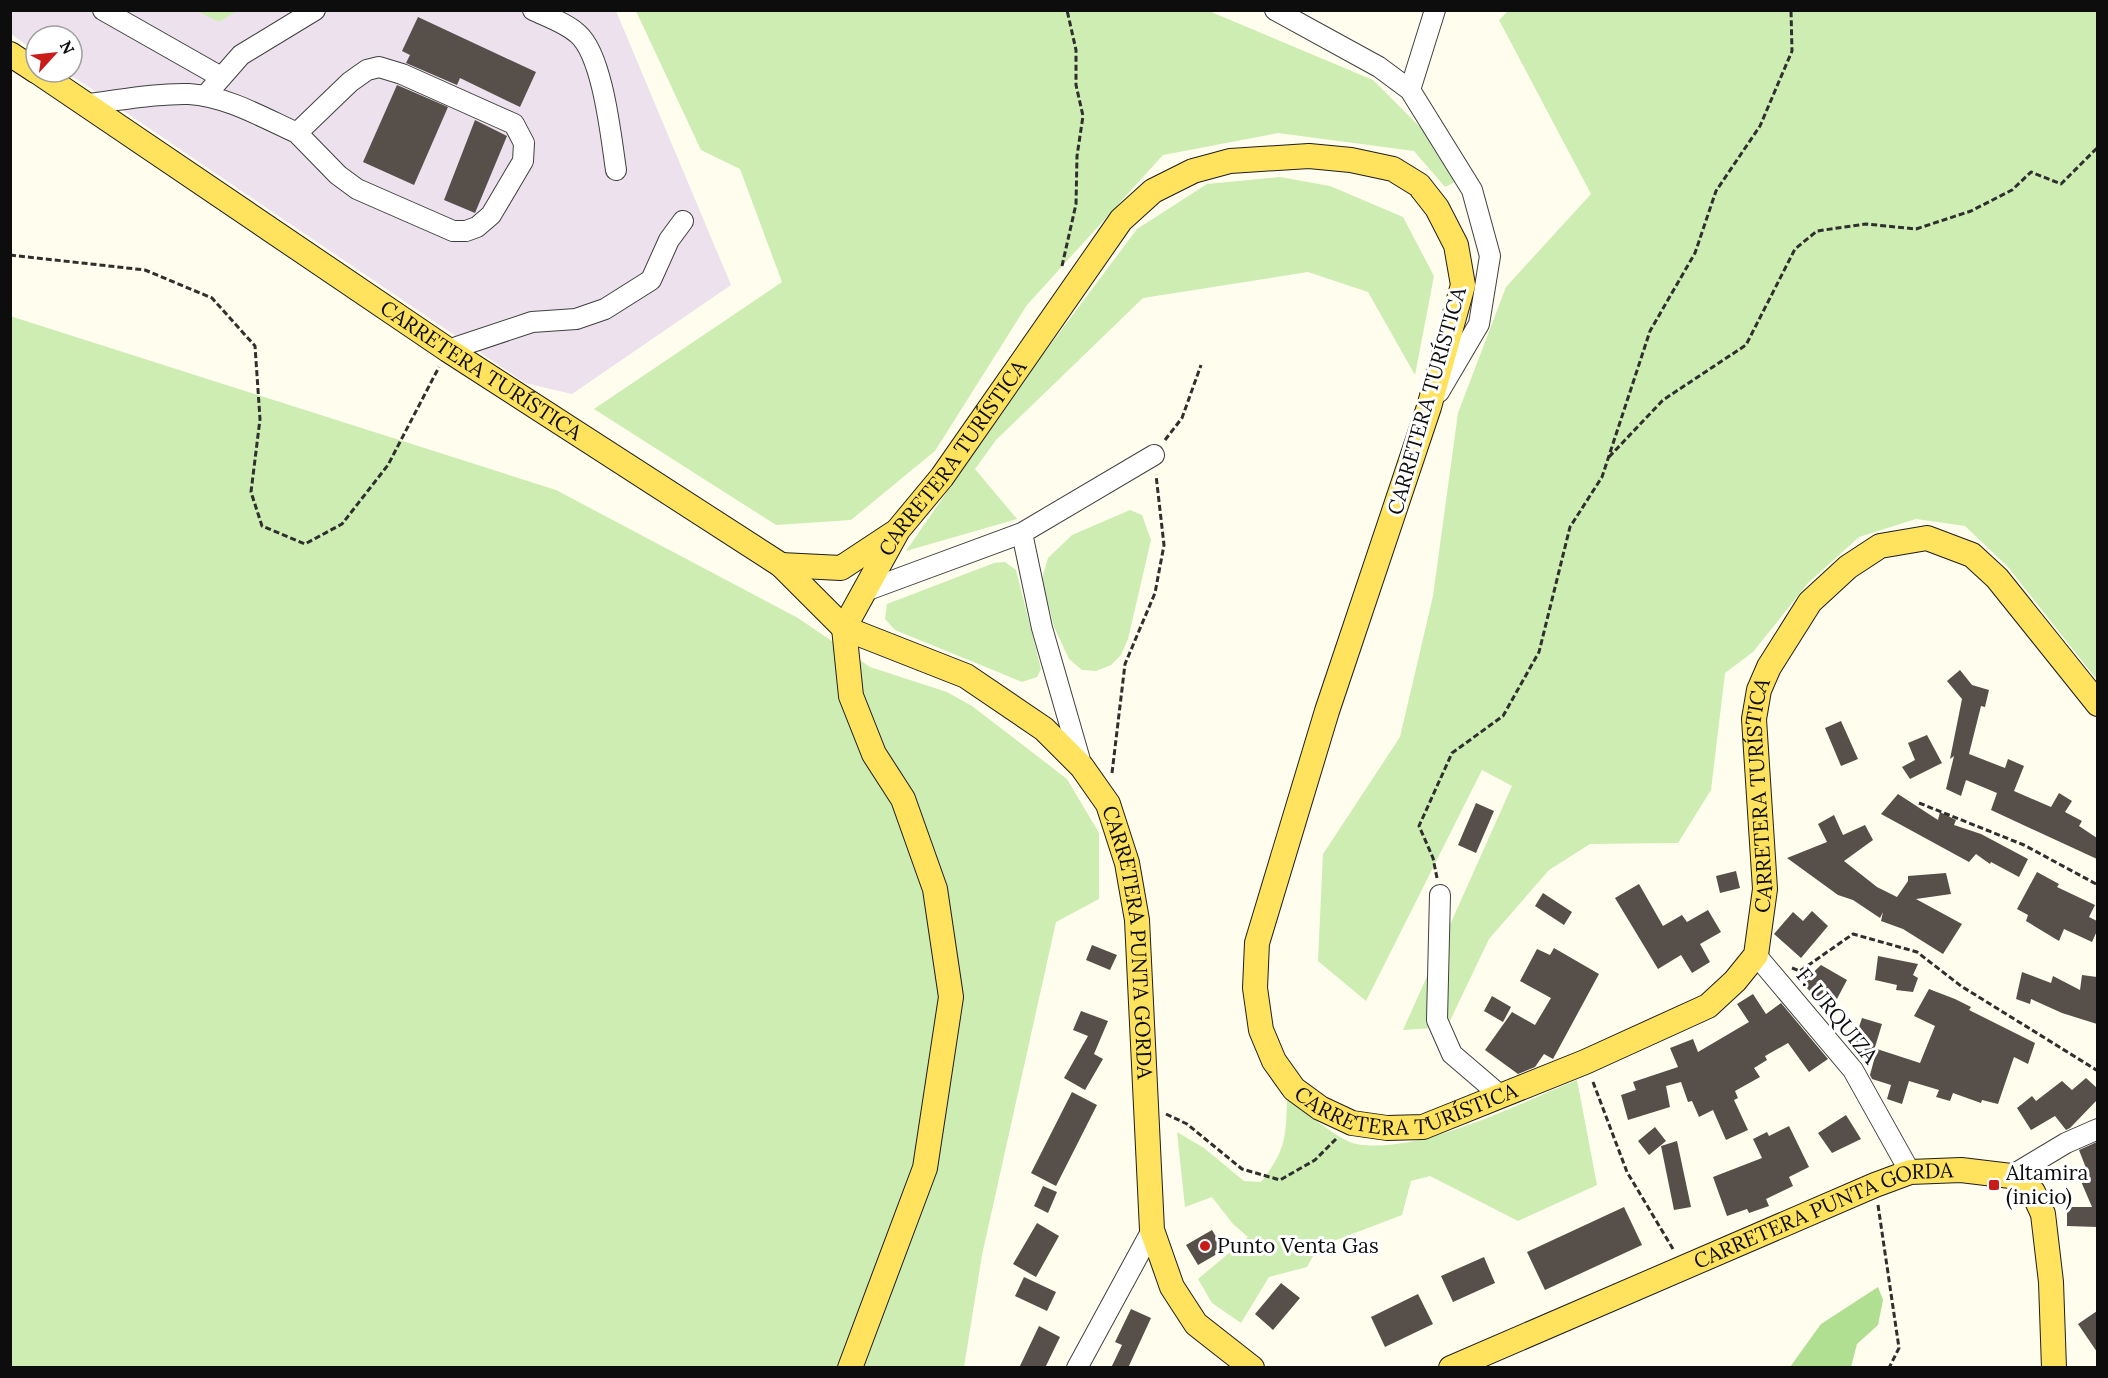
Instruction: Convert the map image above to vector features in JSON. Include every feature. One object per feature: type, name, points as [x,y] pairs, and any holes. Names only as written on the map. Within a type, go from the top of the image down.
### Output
[{"type":"main road","name":"CARRETERA TURÍSTICA","points":[[10,54],[24,63]]},
{"type":"main road","name":"CARRETERA TURÍSTICA","points":[[57,84],[448,350],[781,565],[844,628],[898,530],[942,477],[1121,220],[1153,191],[1193,171],[1230,161],[1309,156],[1351,160],[1393,169],[1419,185],[1437,208],[1456,245],[1463,285],[1430,407],[1327,711],[1257,943],[1256,988],[1261,1030],[1274,1061],[1294,1089],[1320,1108],[1352,1123],[1387,1128],[1423,1127],[1585,1062],[1708,1006],[1736,981],[1756,956],[1765,889],[1754,719],[1759,690],[1769,667],[1810,602],[1848,567],[1880,546],[1927,538],[1972,555],[1997,578],[2097,705]]},
{"type":"main road","points":[[781,565],[841,568],[898,530]]},
{"type":"main road","points":[[844,628],[851,696],[874,754],[903,800],[935,888],[951,997],[925,1168],[850,1368]]},
{"type":"main road","name":"CARRETERA PUNTA GORDA","points":[[844,628],[966,676],[1044,729],[1082,767],[1108,804],[1127,863],[1137,920],[1152,1230],[1172,1287],[1196,1324],[1252,1368]]},
{"type":"main road","name":"CARRETERA PUNTA GORDA","points":[[1451,1368],[1683,1266],[1910,1172],[1961,1170],[2011,1176]]},
{"type":"main road","points":[[2011,1176],[2033,1192],[2043,1214],[2051,1282],[2054,1368]]},
{"type":"street","points":[[103,10],[221,77]]},
{"type":"street","points":[[205,96],[241,54],[315,10]]},
{"type":"street","points":[[534,10],[572,29],[588,45],[605,102],[616,170]]},
{"type":"street","points":[[1275,10],[1379,67],[1410,90],[1472,190],[1490,256],[1479,324],[1430,407]]},
{"type":"street","points":[[1410,90],[1435,10]]},
{"type":"street","points":[[88,104],[158,95],[205,96],[297,133],[338,175],[357,189],[453,231],[466,231],[477,227],[491,214],[522,161],[524,143],[514,124],[402,74],[379,67],[367,70],[350,82],[297,133]]},
{"type":"street","points":[[448,350],[532,322],[576,319],[605,309],[651,280],[669,240],[682,221]]},
{"type":"street","points":[[865,591],[1022,533],[1154,455]]},
{"type":"street","points":[[1022,533],[1042,628],[1082,767]]},
{"type":"street","points":[[1440,895],[1437,1020],[1452,1054],[1501,1096]]},
{"type":"street","name":"F. URQUIZA","points":[[1756,956],[1853,1070],[1910,1172]]},
{"type":"street","points":[[2011,1176],[2066,1143],[2097,1129]]},
{"type":"street","points":[[1077,1368],[1152,1230]]},
{"type":"path","points":[[1062,266],[1076,204],[1077,156],[1083,116],[1076,85],[1076,50],[1067,10]]},
{"type":"path","points":[[1440,895],[1433,858],[1419,826],[1452,753],[1503,716],[1539,652],[1570,527],[1602,477],[1650,331],[1695,253],[1716,191],[1760,126],[1792,51],[1791,10]]},
{"type":"path","points":[[1608,458],[1663,400],[1746,345],[1794,249],[1817,231],[1866,224],[1916,229],[1971,211],[2012,190],[2031,172],[2061,184],[2097,147]]},
{"type":"path","points":[[10,255],[145,270],[212,298],[255,346],[260,419],[251,492],[262,526],[305,544],[342,524],[388,465],[448,350]]},
{"type":"path","points":[[1108,804],[1125,664],[1155,593],[1164,545],[1154,455],[1182,418],[1201,365]]},
{"type":"path","points":[[1919,803],[2024,845],[2097,885]]},
{"type":"path","points":[[1789,967],[1800,971],[1853,934],[1917,952],[1961,986],[2097,1071]]},
{"type":"path","points":[[1585,1062],[1627,1172],[1683,1266]]},
{"type":"path","points":[[1145,1104],[1187,1124],[1242,1169],[1280,1180],[1315,1160],[1352,1123]]},
{"type":"path","points":[[1875,1185],[1899,1348],[1889,1368]]},
{"type":"shaded area","points":[[10,11],[616,11],[731,285],[572,394],[525,383],[84,84],[84,24],[24,24],[24,43],[11,34]]},
{"type":"green space","points":[[237,10],[219,22],[197,11]]},
{"type":"green space","points":[[1509,10],[2097,11],[2097,680],[2008,567],[1965,526],[1916,519],[1859,537],[1808,583],[1753,652],[1725,673],[1711,790],[1678,843],[1590,844],[1549,870],[1489,939],[1447,1027],[1403,1030],[1512,786],[1482,770],[1366,1001],[1318,961],[1323,854],[1400,737],[1433,596],[1458,413],[1506,287],[1591,194],[1499,20]]},
{"type":"green space","points":[[636,11],[1209,11],[1373,80],[1422,129],[1459,180],[1445,187],[1414,151],[1278,133],[1163,155],[1027,305],[935,451],[851,520],[776,525],[594,409],[782,282],[740,169],[701,150]]},
{"type":"green space","points":[[1280,177],[1330,186],[1403,217],[1434,276],[1415,375],[1368,292],[1308,272],[1143,298],[996,440],[975,469],[1017,519],[906,551],[1030,372],[1137,229],[1207,184]]},
{"type":"green space","points":[[10,316],[556,490],[798,618],[870,667],[947,692],[972,706],[1067,779],[1099,833],[1099,899],[1056,922],[982,1255],[964,1367],[11,1367]]},
{"type":"green space","points":[[1130,510],[1142,515],[1151,540],[1128,639],[1121,655],[1111,665],[1096,671],[1082,670],[1069,659],[1054,627],[1042,579],[1048,558],[1072,535]]},
{"type":"green space","points":[[1005,562],[1016,570],[1041,669],[1037,677],[1022,682],[895,630],[885,619],[887,604],[994,563]]},
{"type":"green space","points":[[1577,1080],[1597,1185],[1518,1221],[1430,1176],[1411,1181],[1402,1215],[1318,1247],[1307,1267],[1269,1277],[1241,1323],[1212,1303],[1198,1279],[1248,1237],[1233,1224],[1212,1197],[1185,1207],[1177,1132],[1204,1148],[1244,1181],[1261,1182],[1275,1161],[1283,1143],[1287,1098],[1349,1142],[1381,1145],[1409,1142],[1438,1135],[1498,1114]]},
{"type":"green space","points":[[1878,1287],[1883,1300],[1878,1325],[1857,1344],[1851,1367],[1790,1367],[1821,1324]]},
{"type":"building","points":[[418,17],[536,72],[520,107],[460,78],[457,85],[406,63],[410,55],[402,51]]},
{"type":"building","points":[[397,85],[448,107],[414,185],[363,162]]},
{"type":"building","points":[[475,120],[507,136],[475,213],[444,200]]},
{"type":"building","points":[[1960,670],[1972,685],[1989,690],[1985,707],[1981,706],[1969,754],[2005,768],[2008,759],[2024,766],[2014,791],[2051,807],[2059,793],[2072,801],[2065,812],[2082,821],[2079,826],[2097,838],[2097,859],[1991,810],[1997,793],[1966,780],[1961,796],[1946,789],[1954,756],[1950,759],[1962,699],[1947,681]]},
{"type":"building","points":[[1841,721],[1858,759],[1841,766],[1825,728]]},
{"type":"building","points":[[1927,735],[1942,763],[1910,779],[1902,767],[1915,760],[1908,743]]},
{"type":"building","points":[[1898,794],[1938,820],[1940,812],[1956,820],[1954,825],[1981,834],[2028,859],[2019,877],[1991,862],[1990,864],[1976,854],[1969,862],[1881,814]]},
{"type":"building","points":[[1476,803],[1494,811],[1476,853],[1458,845]]},
{"type":"building","points":[[1834,815],[1843,835],[1865,825],[1873,840],[1844,861],[1877,887],[1897,897],[1908,881],[1908,876],[1946,873],[1951,894],[1916,899],[1962,924],[1943,954],[1903,929],[1881,921],[1883,912],[1880,918],[1853,900],[1838,895],[1787,858],[1827,842],[1818,824]]},
{"type":"building","points":[[1736,871],[1740,888],[1720,893],[1716,876]]},
{"type":"building","points":[[2037,872],[2059,884],[2057,887],[2095,905],[2089,917],[2097,921],[2097,931],[2092,942],[2064,929],[2059,941],[2026,921],[2028,915],[2017,909]]},
{"type":"building","points":[[1639,884],[1663,926],[1682,915],[1687,922],[1708,910],[1721,932],[1700,944],[1710,962],[1692,973],[1681,955],[1658,969],[1615,898]]},
{"type":"building","points":[[1543,893],[1572,912],[1564,925],[1535,906]]},
{"type":"building","points":[[1812,911],[1828,926],[1801,958],[1774,934],[1793,912],[1803,921]]},
{"type":"building","points":[[1092,945],[1117,955],[1110,970],[1086,960]]},
{"type":"building","points":[[1554,948],[1599,974],[1553,1059],[1544,1054],[1535,1067],[1518,1074],[1485,1050],[1512,1012],[1535,1025],[1551,998],[1520,981],[1537,949],[1550,955]]},
{"type":"building","points":[[1878,956],[1918,964],[1913,975],[1918,978],[1913,992],[1896,990],[1897,985],[1875,980]]},
{"type":"building","points":[[1821,965],[1847,980],[1830,1012],[1802,983]]},
{"type":"building","points":[[2022,972],[2051,983],[2053,976],[2080,990],[2082,975],[2097,977],[2097,1024],[2062,1013],[2031,999],[2030,1004],[2016,999]]},
{"type":"building","points":[[1929,989],[1971,1007],[1969,1010],[2035,1043],[2028,1064],[2014,1057],[1998,1104],[1982,1100],[1981,1103],[1953,1093],[1950,1101],[1936,1097],[1939,1090],[1909,1081],[1902,1104],[1887,1099],[1891,1085],[1872,1079],[1870,1075],[1877,1049],[1920,1063],[1935,1026],[1914,1016]]},
{"type":"building","points":[[1753,994],[1766,1014],[1781,1003],[1828,1059],[1809,1072],[1788,1043],[1765,1056],[1767,1060],[1754,1068],[1760,1077],[1735,1091],[1738,1098],[1734,1100],[1748,1130],[1726,1140],[1713,1110],[1699,1117],[1692,1101],[1688,1102],[1681,1082],[1666,1086],[1670,1107],[1628,1120],[1621,1095],[1636,1090],[1633,1082],[1678,1067],[1670,1048],[1693,1039],[1698,1052],[1749,1022],[1737,1004]]},
{"type":"building","points":[[1492,996],[1511,1007],[1503,1022],[1484,1011]]},
{"type":"building","points":[[1081,1011],[1108,1021],[1094,1054],[1103,1059],[1085,1090],[1064,1078],[1088,1036],[1073,1030]]},
{"type":"building","points":[[1862,1018],[1882,1024],[1872,1057],[1854,1042]]},
{"type":"building","points":[[2086,1078],[2097,1088],[2097,1100],[2070,1128],[2066,1130],[2055,1116],[2031,1130],[2017,1108],[2032,1096],[2036,1101],[2062,1081],[2072,1090]]},
{"type":"building","points":[[1072,1092],[1097,1105],[1056,1186],[1031,1173]]},
{"type":"building","points":[[1846,1115],[1861,1139],[1832,1153],[1818,1133]]},
{"type":"building","points":[[1789,1126],[1809,1167],[1789,1177],[1793,1186],[1766,1199],[1769,1206],[1749,1213],[1747,1209],[1727,1216],[1713,1177],[1762,1158],[1753,1139],[1767,1132],[1769,1136]]},
{"type":"building","points":[[1655,1127],[1666,1141],[1649,1155],[1638,1141]]},
{"type":"building","points":[[1677,1141],[1691,1207],[1674,1210],[1661,1146]]},
{"type":"building","points":[[2097,1142],[2097,1227],[2067,1226],[2067,1207],[2092,1207],[2077,1172],[2086,1168],[2079,1150]]},
{"type":"building","points":[[1043,1186],[1057,1192],[1048,1213],[1034,1206]]},
{"type":"building","points":[[1624,1207],[1642,1245],[1545,1290],[1527,1252]]},
{"type":"building","points":[[1037,1223],[1059,1236],[1036,1277],[1013,1264]]},
{"type":"building","points":[[1212,1230],[1224,1250],[1198,1265],[1186,1245]]},
{"type":"building","points":[[1484,1257],[1495,1283],[1453,1302],[1441,1276]]},
{"type":"building","points":[[1024,1277],[1056,1292],[1047,1311],[1015,1296]]},
{"type":"building","points":[[1281,1283],[1300,1298],[1273,1330],[1255,1314]]},
{"type":"building","points":[[1418,1294],[1433,1324],[1385,1347],[1371,1317]]},
{"type":"building","points":[[1131,1309],[1151,1318],[1128,1368],[1111,1368],[1122,1345],[1115,1342]]},
{"type":"building","points":[[2097,1311],[2097,1352],[2078,1324]]},
{"type":"building","points":[[1039,1326],[1060,1337],[1045,1368],[1019,1368]]},
{"type":"place","name":"Altamira (inicio)","points":[[1994,1185]]},
{"type":"place","name":"Punto Venta Gas","points":[[1205,1246]]}]
